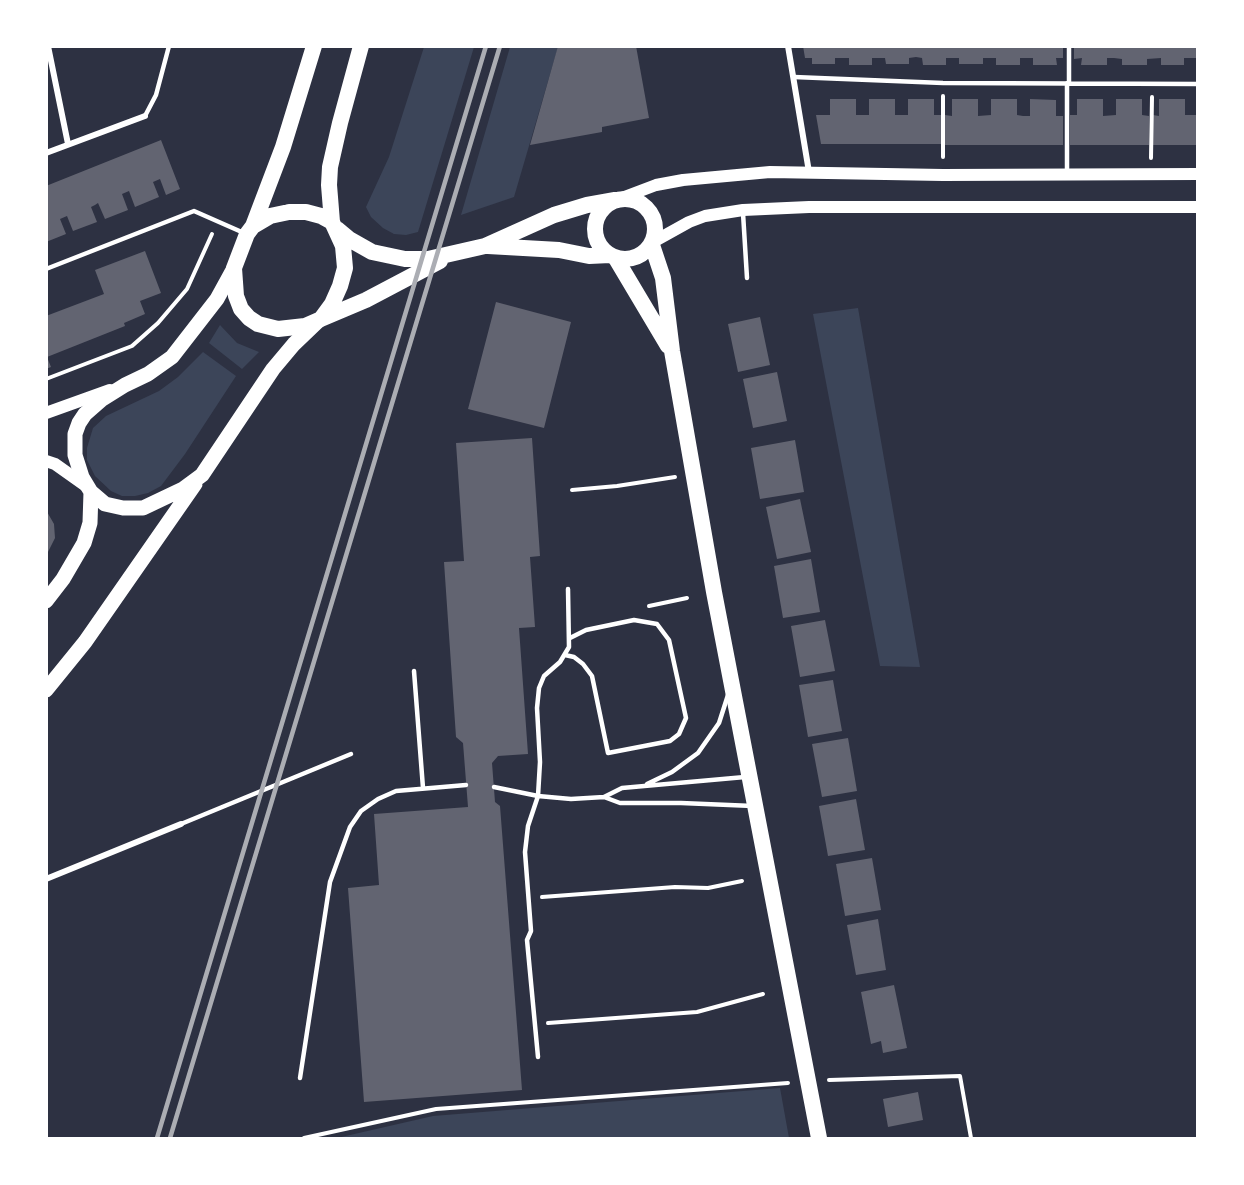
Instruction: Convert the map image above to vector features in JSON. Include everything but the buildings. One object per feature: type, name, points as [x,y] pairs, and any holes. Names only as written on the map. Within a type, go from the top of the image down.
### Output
[{"type":"highway","points":[[314,46],[283,147],[234,268],[236,296],[241,309],[258,324],[278,329],[289,328],[320,320],[366,300],[452,255]]},
{"type":"highway","points":[[320,320],[332,304],[345,268],[343,246],[333,224],[329,194],[330,167],[361,46]]},
{"type":"highway","points":[[250,230],[270,216],[289,212],[306,212],[321,216],[360,246],[372,252],[391,257],[428,259],[485,246],[554,215],[617,199],[632,199],[648,208],[656,224],[652,243],[663,278],[672,351],[693,473],[819,1138]]},
{"type":"highway","points":[[617,199],[608,203],[598,213],[595,229],[599,245],[612,256],[672,351]]},
{"type":"highway","points":[[485,246],[559,250],[590,256],[630,259],[638,256],[652,243]]},
{"type":"main road","points":[[617,199],[656,185],[746,174],[809,172],[943,175],[1197,174]]},
{"type":"main road","points":[[652,243],[689,222],[705,216],[743,210],[809,207],[1197,207]]},
{"type":"main road","points":[[46,413],[125,385],[148,374],[172,357],[217,299],[234,268]]},
{"type":"main road","points":[[46,690],[85,642],[273,369],[294,344],[320,320]]},
{"type":"main road","points":[[46,601],[63,579],[84,543],[90,523],[89,489],[75,455],[75,434],[85,414],[101,400],[125,385]]},
{"type":"main road","points":[[46,461],[55,464],[105,504],[123,508],[143,508],[183,489],[202,474]]},
{"type":"street","points":[[48,46],[68,144]]},
{"type":"street","points":[[788,46],[809,172]]},
{"type":"street","points":[[46,153],[145,116]]},
{"type":"street","points":[[46,879],[181,824]]},
{"type":"lane","points":[[145,116],[156,95],[170,46]]},
{"type":"lane","points":[[1067,173],[1069,46]]},
{"type":"lane","points":[[794,77],[943,83],[1197,84]]},
{"type":"lane","points":[[743,210],[747,278]]},
{"type":"lane","points":[[46,269],[194,211],[250,230]]},
{"type":"lane","points":[[538,1057],[527,940],[531,931],[525,852],[528,826],[538,796],[540,762],[537,708],[539,688],[544,676],[565,655],[570,638],[568,589]]},
{"type":"lane","points":[[565,655],[574,657],[583,664],[592,676],[608,753],[670,741],[679,734],[686,718],[669,640],[657,624],[634,620],[586,630],[570,638]]},
{"type":"lane","points":[[414,671],[423,788]]},
{"type":"lane","points":[[645,786],[672,772],[698,753],[719,723],[732,684]]},
{"type":"lane","points":[[181,824],[351,754]]},
{"type":"lane","points":[[604,798],[622,788],[750,777]]},
{"type":"lane","points":[[300,1078],[330,882],[350,827],[361,811],[378,799],[396,791],[466,786]]},
{"type":"lane","points":[[494,787],[538,796],[571,799],[604,798],[620,803],[756,806]]},
{"type":"path","points":[[943,83],[943,175]]},
{"type":"path","points":[[1151,174],[1152,84]]},
{"type":"path","points":[[46,379],[132,346],[158,323],[187,289],[215,228]]},
{"type":"path","points":[[572,490],[628,484],[693,473]]},
{"type":"path","points":[[528,897],[675,887],[708,888],[742,881]]},
{"type":"path","points":[[535,1024],[697,1012],[764,994]]},
{"type":"path","points":[[304,1138],[436,1109],[842,1078],[960,1076],[971,1138]]},
{"type":"shaded area","points":[[424,47],[474,47],[418,232],[406,235],[394,234],[371,217],[366,207],[389,157]]},
{"type":"shaded area","points":[[510,47],[558,47],[514,197],[461,215]]},
{"type":"shaded area","points":[[858,308],[920,667],[880,666],[813,314]]},
{"type":"shaded area","points":[[220,325],[237,343],[259,352],[242,369],[209,343]]},
{"type":"shaded area","points":[[203,352],[236,376],[185,454],[161,486],[148,493],[122,496],[111,491],[95,476],[87,460],[87,448],[93,428],[106,416],[159,391],[178,377]]},
{"type":"shaded area","points":[[780,1088],[789,1138],[337,1138],[433,1116]]},
{"type":"railway","points":[[157,1138],[486,46]]},
{"type":"railway","points":[[170,1138],[500,46]]}]
